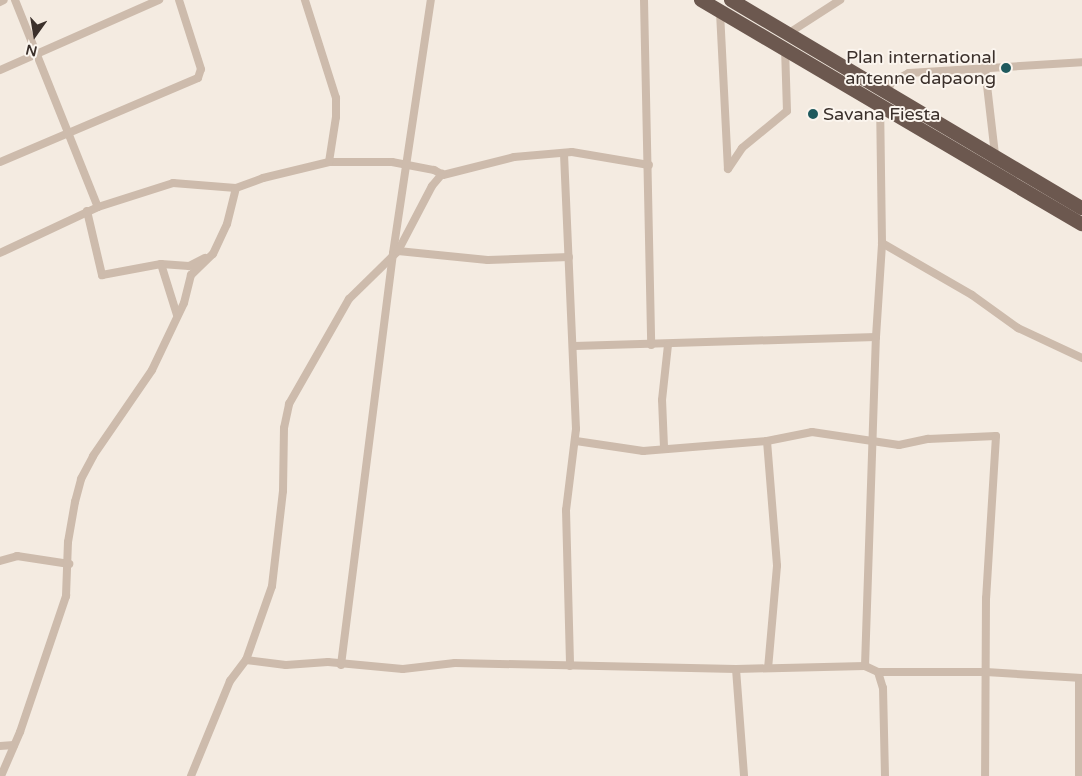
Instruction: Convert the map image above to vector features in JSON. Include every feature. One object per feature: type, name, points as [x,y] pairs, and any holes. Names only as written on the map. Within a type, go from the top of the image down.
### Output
[{"type":"highway","points":[[701,0],[785,47],[994,155],[1082,208]]},
{"type":"highway","points":[[731,0],[789,33],[883,98],[1082,224]]},
{"type":"street","points":[[0,2],[4,0]]},
{"type":"street","points":[[15,0],[98,207]]},
{"type":"street","points":[[0,70],[159,0]]},
{"type":"street","points":[[0,162],[200,76],[201,69],[179,0]]},
{"type":"street","points":[[305,0],[336,98],[336,117],[329,162]]},
{"type":"street","points":[[341,665],[395,252],[431,0]]},
{"type":"street","points":[[644,0],[649,165],[651,345]]},
{"type":"street","points":[[789,33],[840,0]]},
{"type":"street","points":[[720,12],[728,169],[742,148],[787,110],[785,47]]},
{"type":"street","points":[[865,666],[876,337],[882,243],[883,98],[892,82],[909,73],[1082,62]]},
{"type":"street","points":[[985,68],[994,155]]},
{"type":"street","points":[[190,776],[230,680],[246,660],[275,572],[286,412],[349,299],[395,252],[432,186],[442,174],[514,157],[577,152],[649,165]]},
{"type":"street","points":[[564,154],[574,346],[576,429],[566,516],[570,666]]},
{"type":"street","points":[[0,253],[88,211],[173,183],[236,188],[263,178],[329,162],[378,160],[434,170],[442,174]]},
{"type":"street","points":[[1,776],[14,745],[66,596],[68,542],[81,479],[107,433],[152,370],[184,303],[192,275],[213,254],[230,216],[236,188]]},
{"type":"street","points":[[88,211],[99,274],[161,264],[189,266],[213,254]]},
{"type":"street","points":[[882,243],[972,295],[1018,328],[1082,358]]},
{"type":"street","points":[[395,252],[488,260],[569,256]]},
{"type":"street","points":[[161,264],[177,316]]},
{"type":"street","points":[[574,346],[668,345],[876,337]]},
{"type":"street","points":[[664,447],[662,400],[668,345]]},
{"type":"street","points":[[576,441],[643,451],[664,447],[767,441],[818,432],[899,445],[928,439],[996,436],[986,598],[985,776]]},
{"type":"street","points":[[767,441],[777,558],[768,668]]},
{"type":"street","points":[[0,561],[17,556],[68,564]]},
{"type":"street","points":[[246,660],[286,665],[328,662],[341,665],[404,669],[455,663],[570,666],[659,665],[736,669],[865,666],[878,672],[986,672],[1080,678],[1080,776]]},
{"type":"street","points":[[736,669],[744,776]]},
{"type":"street","points":[[878,672],[883,688],[885,776]]},
{"type":"street","points":[[0,746],[14,745]]},
{"type":"place","name":"Plan international antenne dapaong","points":[[1006,68]]},
{"type":"place","name":"Savana Fiesta","points":[[813,114]]}]
